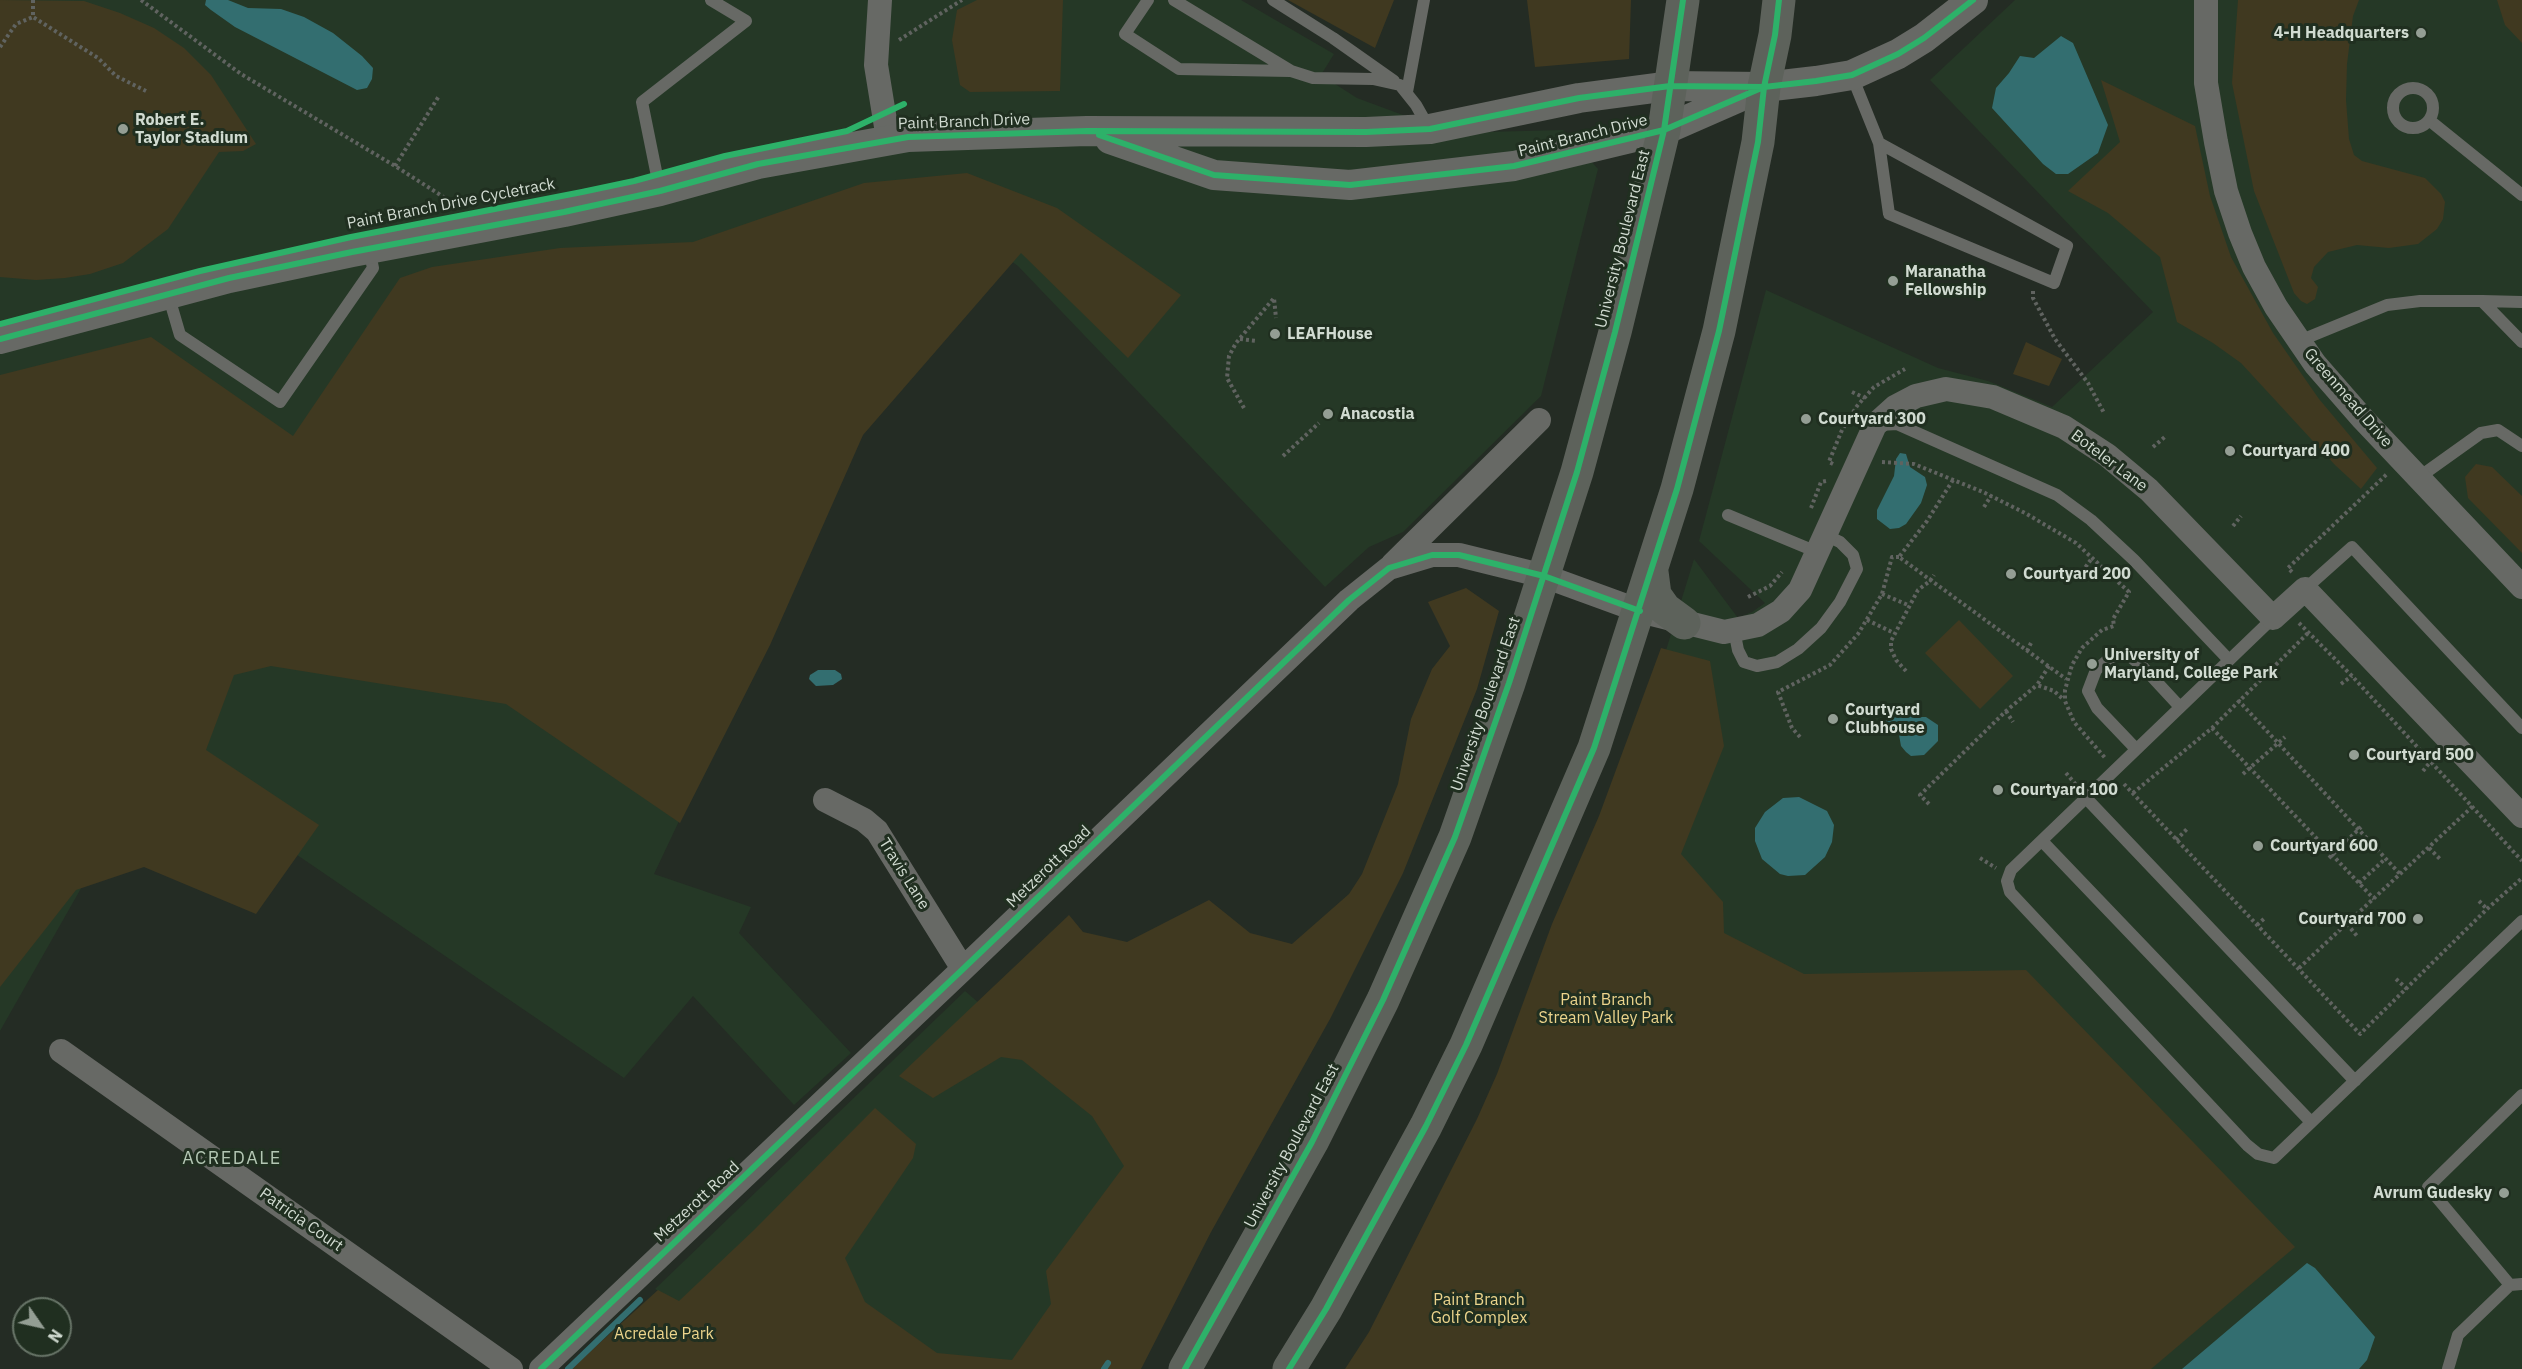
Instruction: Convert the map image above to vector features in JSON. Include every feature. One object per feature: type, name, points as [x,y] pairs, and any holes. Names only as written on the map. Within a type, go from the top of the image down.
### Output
[{"type":"main road","name":"University Boulevard East","points":[[1185,1369],[1312,1142],[1383,1000],[1455,837],[1577,472],[1615,332],[1664,130],[1683,0]]},
{"type":"main road","points":[[1289,1369],[1326,1309],[1396,1185],[1466,1045],[1594,748],[1640,611],[1677,489],[1719,331],[1758,142],[1764,87],[1775,35],[1779,0]]},
{"type":"main road","points":[[1652,572],[1655,595],[1665,609],[1684,623]]},
{"type":"street","points":[[880,0],[876,65],[888,139]]},
{"type":"street","points":[[1764,87],[1852,75],[1898,54],[1924,38],[1973,0]]},
{"type":"street","name":"Greenmead Drive","points":[[2205,0],[2206,83],[2226,191],[2254,267],[2315,364],[2363,419],[2522,587]]},
{"type":"street","name":"Paint Branch Drive","points":[[0,339],[230,278],[564,212],[660,191],[758,164],[908,136],[1087,131],[1366,132],[1430,129],[1579,98],[1670,86],[1764,87]]},
{"type":"street","name":"Paint Branch Drive","points":[[1087,131],[1214,175],[1350,185],[1514,166],[1664,130],[1764,87]]},
{"type":"street","name":"Boteler Lane","points":[[1640,611],[1724,632],[1758,625],[1780,611],[1800,590],[1875,425],[1895,407],[1916,396],[1946,389],[1993,397],[2064,427],[2107,455],[2149,490],[2278,613]]},
{"type":"street","points":[[1389,568],[1539,420]]},
{"type":"street","name":"Metzerott Road","points":[[541,1369],[1349,600],[1389,568],[1432,555],[1446,554],[1544,576],[1640,611]]},
{"type":"street","points":[[2278,613],[2306,589],[2522,816]]},
{"type":"street","name":"Travis Lane","points":[[825,800],[864,820],[877,831],[963,969]]},
{"type":"street","name":"Patricia Court","points":[[60,1051],[512,1369]]},
{"type":"lane","points":[[660,191],[642,102],[746,21],[711,0]]},
{"type":"lane","points":[[1148,0],[1125,34],[1179,69],[1291,71]]},
{"type":"lane","points":[[1174,0],[1291,71],[1312,78],[1373,79],[1403,89]]},
{"type":"lane","points":[[1273,0],[1341,43],[1403,89],[1430,129]]},
{"type":"lane","points":[[1403,89],[1424,0]]},
{"type":"lane","points":[[1852,75],[1879,144],[1889,214],[2054,283],[2067,246],[1879,144]]},
{"type":"lane","points":[[2429,120],[2522,195]]},
{"type":"lane","points":[[168,294],[180,335],[280,402],[373,268],[369,249]]},
{"type":"lane","points":[[2300,342],[2387,305],[2420,301],[2522,302]]},
{"type":"lane","points":[[2482,301],[2522,342]]},
{"type":"lane","points":[[1875,425],[1897,424],[2057,495],[2091,520],[2134,560],[2229,660]]},
{"type":"lane","points":[[2418,478],[2481,432],[2498,430],[2522,446]]},
{"type":"lane","points":[[1728,515],[1821,543],[1840,542],[1853,555],[1857,568],[1840,602],[1821,628],[1798,649],[1777,662],[1757,666],[1744,662],[1738,650],[1734,630]]},
{"type":"lane","points":[[2306,589],[2352,547],[2522,728]]},
{"type":"lane","points":[[2278,613],[2136,749],[2083,793],[2042,841],[2011,870],[2007,881],[2010,892],[2247,1145],[2258,1154],[2274,1158],[2522,921]]},
{"type":"lane","points":[[2136,749],[2097,708],[2088,691],[2096,670],[2110,658],[2127,654],[2142,666],[2180,707]]},
{"type":"lane","points":[[2083,793],[2355,1081]]},
{"type":"lane","points":[[2042,841],[2311,1122]]},
{"type":"lane","points":[[2448,1369],[2458,1335],[2516,1285],[2428,1188],[2522,1095]]},
{"type":"path","points":[[33,0],[33,17]]},
{"type":"path","points":[[141,0],[241,74],[453,203]]},
{"type":"path","points":[[899,41],[962,0]]},
{"type":"path","points":[[0,47],[16,24],[33,17]]},
{"type":"path","points":[[33,17],[98,58],[116,76],[146,92]]},
{"type":"path","points":[[395,166],[439,96]]},
{"type":"path","points":[[2035,275],[2032,298],[2055,339],[2088,382],[2104,413]]},
{"type":"path","points":[[1244,408],[1232,390],[1226,368],[1228,356],[1274,298],[1276,318]]},
{"type":"path","points":[[1240,339],[1257,341]]},
{"type":"path","points":[[1852,392],[1865,398]]},
{"type":"path","points":[[1283,456],[1319,423]]},
{"type":"path","points":[[2153,447],[2166,436]]},
{"type":"path","points":[[1893,464],[1914,464],[1953,480],[1991,496],[2061,533],[2129,592],[2113,619],[2114,626],[2102,630],[2082,648],[2066,679],[2065,700],[2074,722],[2109,762],[2112,771],[2360,1034],[2487,909],[2522,878]]},
{"type":"path","points":[[2306,589],[2288,568],[2391,471]]},
{"type":"path","points":[[1800,737],[1788,720],[1778,692],[1825,668],[1858,634],[1882,594],[1892,557],[1899,556],[1927,521],[1953,480]]},
{"type":"path","points":[[1984,507],[1991,496]]},
{"type":"path","points":[[2233,526],[2241,516]]},
{"type":"path","points":[[1899,556],[2066,679]]},
{"type":"path","points":[[2082,572],[2092,558]]},
{"type":"path","points":[[1906,671],[1896,660],[1891,649],[1894,633],[1918,590],[1934,574]]},
{"type":"path","points":[[1882,594],[1908,605]]},
{"type":"path","points":[[2278,613],[2309,632],[2431,759],[2522,861]]},
{"type":"path","points":[[1867,620],[1894,633]]},
{"type":"path","points":[[2133,793],[2212,728],[2309,632]]},
{"type":"path","points":[[2026,651],[2031,643]]},
{"type":"path","points":[[1929,804],[1920,795],[2006,711],[2037,685],[2049,666]]},
{"type":"path","points":[[1825,668],[1830,674]]},
{"type":"path","points":[[2341,684],[2352,676]]},
{"type":"path","points":[[2037,685],[2054,691],[2065,700]]},
{"type":"path","points":[[2238,700],[2400,874]]},
{"type":"path","points":[[2006,711],[2013,722]]},
{"type":"path","points":[[2212,728],[2374,899]]},
{"type":"path","points":[[2243,774],[2285,737]]},
{"type":"path","points":[[2423,771],[2431,759]]},
{"type":"path","points":[[2066,773],[2083,793]]},
{"type":"path","points":[[2299,968],[2473,806]]},
{"type":"path","points":[[2176,840],[2188,828]]},
{"type":"path","points":[[2331,856],[2359,828]]},
{"type":"path","points":[[2429,848],[2440,859]]},
{"type":"path","points":[[2358,883],[2385,859]]},
{"type":"path","points":[[2479,901],[2487,909]]},
{"type":"path","points":[[2256,925],[2265,918]]},
{"type":"path","points":[[2347,924],[2357,936]]},
{"type":"path","points":[[2396,979],[2407,989]]},
{"type":"shaded area","points":[[0,0],[1241,0],[1334,54],[1321,75],[1357,98],[1411,118],[1485,132],[1563,130],[1598,169],[1541,396],[1403,532],[1369,547],[1325,587],[1018,266],[961,225],[654,874],[751,907],[739,933],[851,1053],[794,1105],[693,996],[624,1078],[155,758],[0,1031]]},
{"type":"shaded area","name":"University of Maryland, College Park","points":[[2015,0],[2518,0],[2522,4],[2522,1369],[1611,1369],[1648,709],[1694,559],[1738,618],[1765,603],[1699,541],[1766,290],[1938,368],[1988,381],[2052,407],[2153,312],[1930,80]]},
{"type":"shaded area","points":[[965,991],[1219,1210],[1107,1369],[799,1369],[655,1289]]},
{"type":"green space","name":"Robert E. Taylor Stadium","points":[[0,0],[84,1],[154,28],[184,48],[211,75],[256,144],[243,151],[219,152],[168,229],[123,263],[90,274],[65,278],[36,280],[0,277]]},
{"type":"green space","points":[[977,0],[1063,0],[1060,91],[970,92],[960,85],[952,40],[957,10]]},
{"type":"green space","points":[[1288,0],[1394,0],[1375,48]]},
{"type":"green space","points":[[1527,0],[1631,0],[1629,59],[1535,67]]},
{"type":"green space","points":[[2238,0],[2359,0],[2353,16],[2347,64],[2346,100],[2349,139],[2354,155],[2362,161],[2425,178],[2441,194],[2445,202],[2443,219],[2437,229],[2418,244],[2389,248],[2357,245],[2328,252],[2314,267],[2311,278],[2318,287],[2315,299],[2307,304],[2294,293],[2254,191],[2232,83]]},
{"type":"green space","points":[[2497,0],[2522,0],[2522,43],[2505,25]]},
{"type":"green space","points":[[2101,80],[2195,126],[2210,196],[2231,257],[2273,333],[2319,399],[2377,468],[2361,489],[2335,465],[2241,363],[2177,322],[2160,257],[2108,213],[2068,191],[2120,142]]},
{"type":"green space","points":[[967,173],[1057,208],[1181,295],[1128,358],[1021,253],[863,435],[770,645],[680,823],[506,704],[271,666],[234,675],[206,750],[319,825],[256,914],[144,867],[76,890],[0,987],[0,375],[151,337],[293,436],[400,278],[432,267],[560,248],[693,242],[864,183]]},
{"type":"green space","points":[[2026,342],[2062,359],[2049,386],[2013,374]]},
{"type":"green space","points":[[2476,464],[2492,467],[2522,496],[2522,553],[2468,498],[2465,477]]},
{"type":"green space","name":"Acredale Park","points":[[1466,588],[1499,611],[1477,689],[1403,873],[1330,1019],[1211,1232],[1141,1369],[571,1369],[658,1290],[679,1301],[754,1230],[875,1108],[916,1144],[913,1158],[845,1258],[865,1302],[937,1353],[1012,1360],[1051,1304],[1046,1271],[1124,1166],[1092,1116],[1022,1060],[1001,1057],[933,1098],[899,1076],[1069,915],[1083,932],[1127,942],[1209,900],[1250,933],[1292,944],[1349,894],[1362,874],[1398,784],[1411,719],[1432,669],[1450,646],[1428,602]]},
{"type":"green space","points":[[1959,620],[2013,676],[1980,709],[1925,653]]},
{"type":"green space","points":[[1661,648],[1710,661],[1724,746],[1681,854],[1723,902],[1724,933],[1804,974],[2026,970],[2295,1247],[2151,1369],[1345,1369],[1369,1332],[1477,1119],[1497,1074],[1552,924],[1599,816]]},
{"type":"water","points":[[206,0],[228,0],[248,8],[281,9],[304,17],[333,33],[362,56],[373,68],[372,79],[367,88],[357,90],[235,27],[205,5]]},
{"type":"water","points":[[2061,36],[2073,43],[2108,125],[2098,153],[2068,174],[2056,174],[2043,164],[1992,108],[1996,88],[2020,56],[2034,58]]},
{"type":"water","points":[[1900,453],[1906,454],[1910,467],[1925,477],[1927,485],[1921,503],[1906,524],[1890,529],[1877,519],[1877,510],[1894,476],[1896,459]]},
{"type":"water","points":[[818,670],[835,670],[841,674],[842,679],[833,685],[816,686],[809,679],[810,675]]},
{"type":"water","points":[[1904,703],[1917,717],[1926,717],[1938,725],[1938,741],[1924,755],[1911,756],[1901,746],[1899,735],[1893,730],[1889,732],[1881,724]]},
{"type":"water","points":[[1799,797],[1827,811],[1834,825],[1832,842],[1825,857],[1805,875],[1788,876],[1780,874],[1762,859],[1755,841],[1755,828],[1765,812],[1783,798]]},
{"type":"water","points":[[2307,1263],[2315,1268],[2375,1337],[2367,1360],[2359,1369],[2182,1369]]},
{"type":"waterway","points":[[568,1369],[640,1300]]},
{"type":"waterway","points":[[1104,1369],[1108,1363]]},
{"type":"cycle path","points":[[1185,1369],[1312,1142],[1383,1000],[1455,837],[1509,683],[1577,472],[1615,332],[1664,130],[1683,0]]},
{"type":"cycle path","points":[[1289,1369],[1326,1309],[1426,1126],[1466,1045],[1594,748],[1677,489],[1719,331],[1758,142],[1764,87],[1775,35],[1779,0]]},
{"type":"cycle path","points":[[0,339],[229,278],[564,212],[660,191],[758,164],[908,137],[1087,131],[1366,132],[1430,129],[1579,98],[1670,86],[1764,87],[1852,75],[1898,54],[1924,38],[1973,0]]},
{"type":"cycle path","points":[[1099,135],[1214,175],[1350,185],[1514,166],[1664,130],[1759,89]]},
{"type":"cycle path","name":"Paint Branch Drive Cycletrack","points":[[0,324],[200,271],[351,237],[634,181],[725,156],[847,131],[904,104]]},
{"type":"cycle path","points":[[541,1369],[1349,600],[1389,568],[1432,555],[1459,555],[1544,576],[1640,611]]},
{"type":"place","name":"4-H Headquarters","points":[[2421,33]]},
{"type":"place","name":"Robert E. Taylor Stadium","points":[[123,129]]},
{"type":"place","name":"Maranatha Fellowship","points":[[1893,281]]},
{"type":"place","name":"LEAFHouse","points":[[1275,334]]},
{"type":"place","name":"Anacostia","points":[[1328,414]]},
{"type":"place","name":"Courtyard 300","points":[[1806,419]]},
{"type":"place","name":"Courtyard 400","points":[[2230,451]]},
{"type":"place","name":"Courtyard 200","points":[[2011,574]]},
{"type":"place","name":"University of Maryland, College Park","points":[[2092,664]]},
{"type":"place","name":"Courtyard Clubhouse","points":[[1833,719]]},
{"type":"place","name":"Courtyard 500","points":[[2354,755]]},
{"type":"place","name":"Courtyard 100","points":[[1998,790]]},
{"type":"place","name":"Courtyard 600","points":[[2258,846]]},
{"type":"place","name":"Courtyard 700","points":[[2418,919]]},
{"type":"place","name":"Avrum Gudesky","points":[[2504,1193]]},
{"type":"district","name":"ACREDALE","points":[[232,1159]]},
{"type":"park label","name":"Paint Branch Stream Valley Park","points":[[1606,1009]]},
{"type":"park label","name":"Paint Branch Golf Complex","points":[[1479,1309]]}]
